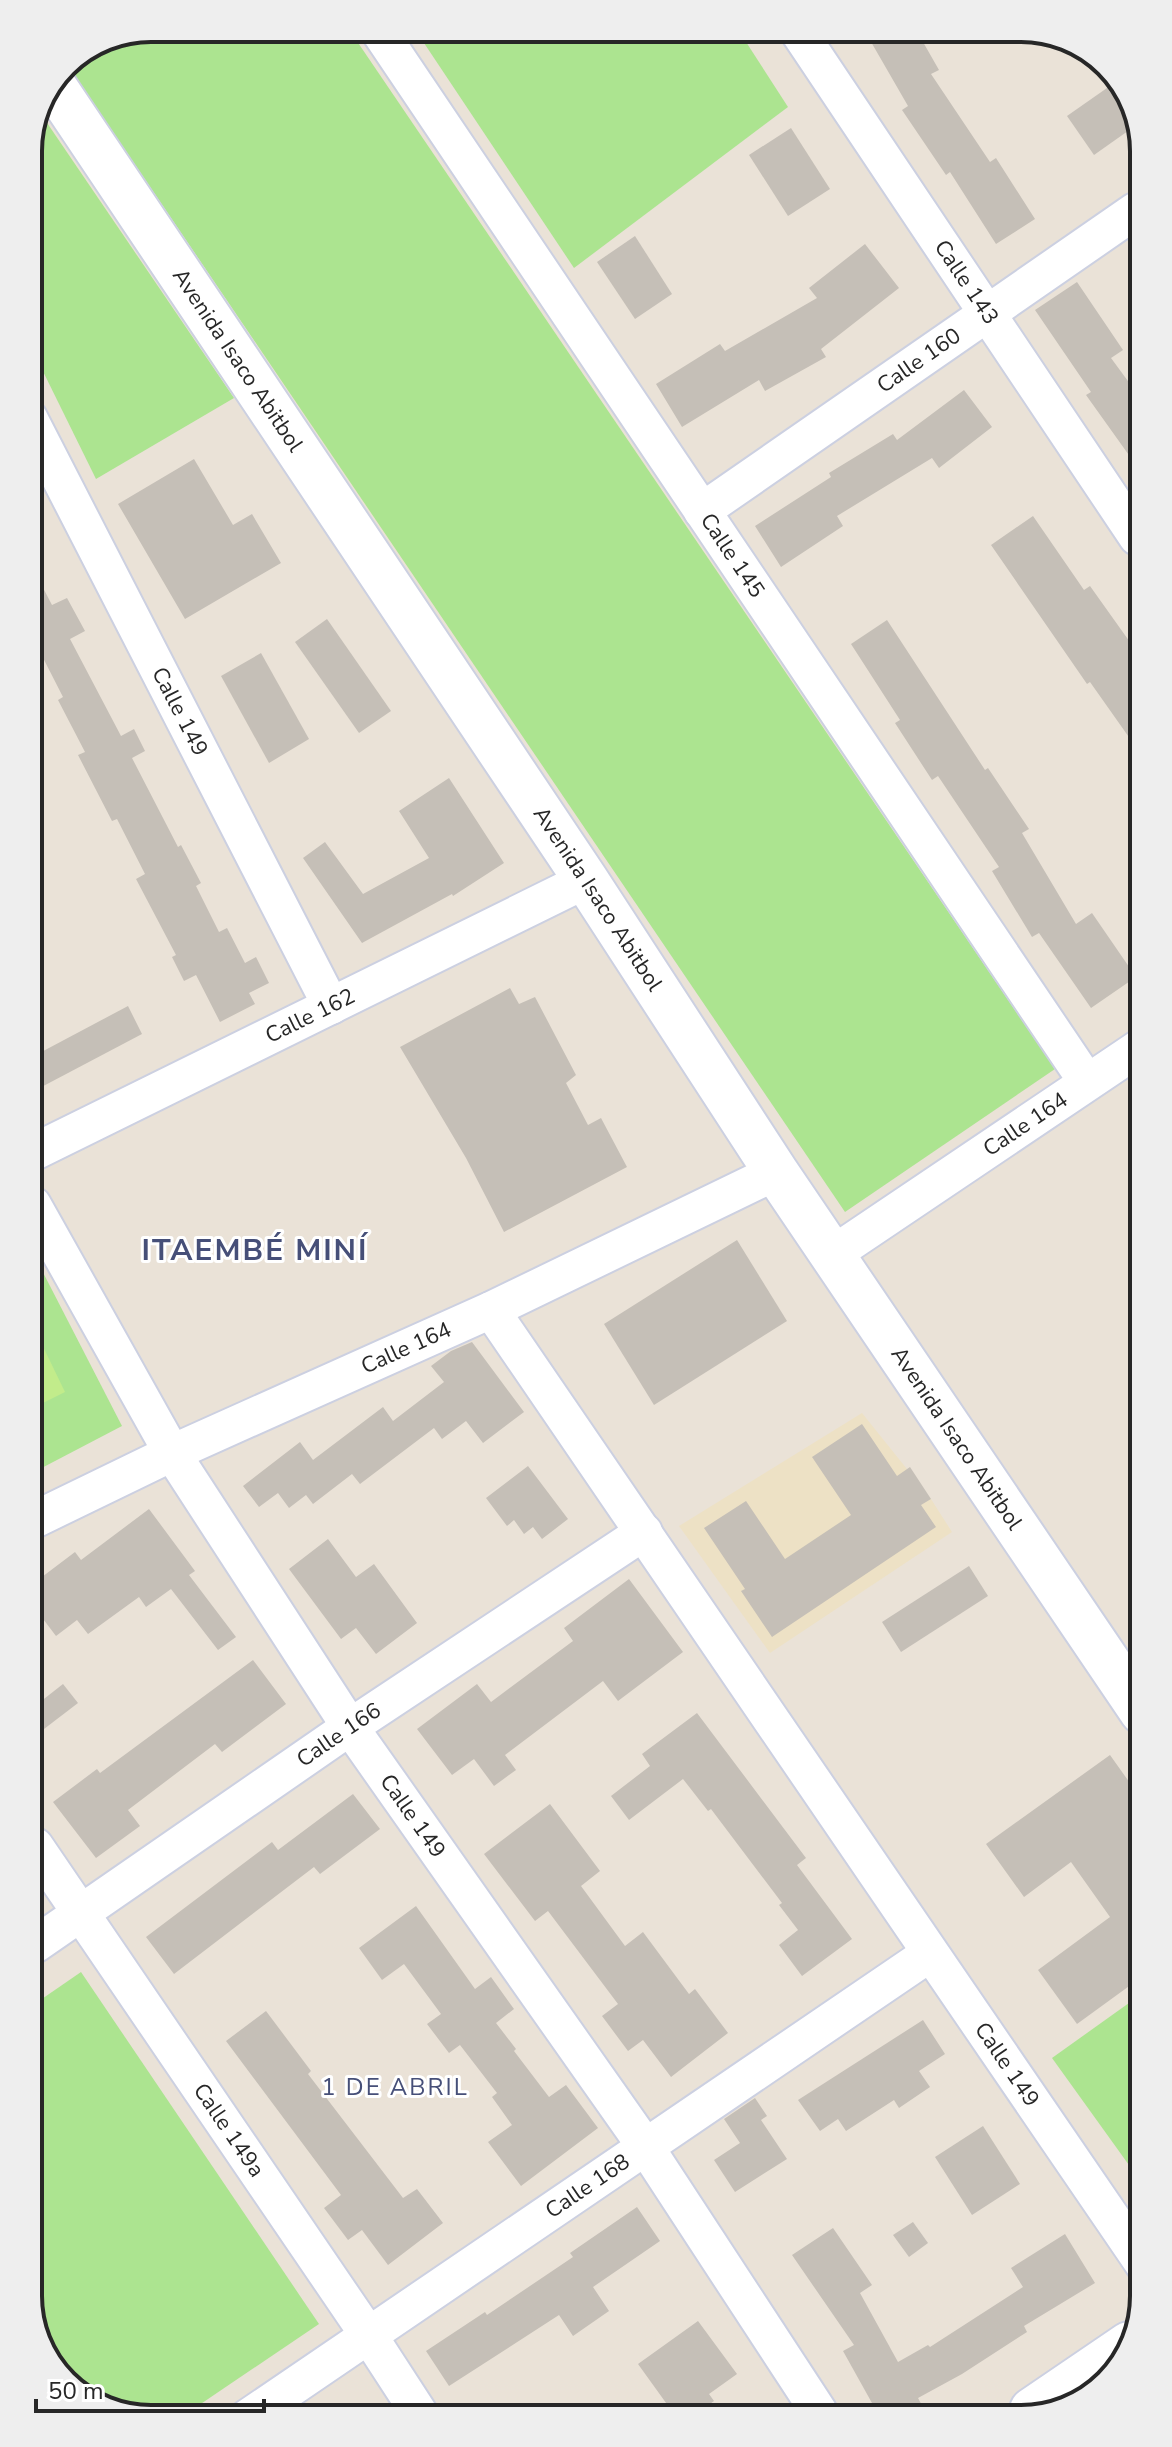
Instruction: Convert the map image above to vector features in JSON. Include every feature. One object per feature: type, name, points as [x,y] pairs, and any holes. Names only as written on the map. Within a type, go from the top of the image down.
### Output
[{"type":"main road","name":"Avenida Isaco Abitbol","points":[[59,93],[586,880],[776,1172],[1130,1694]]},
{"type":"main road","points":[[1042,2403],[1113,2355]]},
{"type":"street","name":"Calle 145","points":[[386,42],[1087,1082]]},
{"type":"street","name":"Calle 143","points":[[806,42],[1130,527]]},
{"type":"street","name":"Calle 160","points":[[702,511],[1130,214]]},
{"type":"street","name":"Calle 149","points":[[42,467],[331,1006]]},
{"type":"street","name":"Calle 162","points":[[42,1148],[586,880]]},
{"type":"street","name":"Calle 164","points":[[833,1254],[1130,1054]]},
{"type":"street","name":"Calle 164","points":[[42,1516],[172,1453],[491,1310],[776,1172]]},
{"type":"street","name":"Calle 149","points":[[42,1221],[172,1453],[350,1727],[645,2146],[814,2405]]},
{"type":"street","name":"Calle 149","points":[[491,1310],[1130,2245]]},
{"type":"street","name":"Calle 166","points":[[42,1940],[350,1727],[644,1532]]},
{"type":"street","name":"Calle 149a","points":[[42,1857],[414,2405]]},
{"type":"street","name":"Calle 168","points":[[266,2405],[929,1954]]},
{"type":"shaded area","points":[[862,1413],[931,1499],[952,1532],[770,1653],[679,1526]]},
{"type":"green space","points":[[151,42],[358,42],[1055,1069],[845,1212],[74,74],[90,60],[109,50]]},
{"type":"green space","points":[[423,42],[746,42],[788,107],[574,268]]},
{"type":"green space","points":[[46,122],[234,398],[96,479],[42,369],[42,144]]},
{"type":"green space","points":[[42,1270],[122,1426],[42,1468]]},
{"type":"green space","points":[[42,1345],[65,1392],[42,1404]]},
{"type":"green space","points":[[81,1972],[319,2324],[199,2405],[144,2405],[103,2394],[74,2373],[50,2338],[42,2296],[42,1999]]},
{"type":"green space","points":[[1130,2002],[1130,2167],[1052,2058]]},
{"type":"building","points":[[871,42],[923,42],[939,70],[931,74],[990,162],[996,158],[1035,219],[996,244],[950,172],[946,175],[902,110],[908,106]]},
{"type":"building","points":[[1109,87],[1122,109],[1128,131],[1094,155],[1067,116]]},
{"type":"building","points":[[791,128],[830,189],[788,216],[749,155]]},
{"type":"building","points":[[635,236],[672,294],[635,319],[597,262]]},
{"type":"building","points":[[865,244],[899,288],[821,349],[826,357],[765,391],[759,380],[682,427],[656,384],[720,344],[725,351],[817,298],[809,288]]},
{"type":"building","points":[[1077,282],[1123,350],[1111,358],[1130,384],[1130,457],[1086,395],[1091,392],[1035,310]]},
{"type":"building","points":[[964,390],[992,427],[939,468],[932,458],[837,516],[843,526],[781,567],[755,526],[831,477],[829,473],[893,434],[897,440]]},
{"type":"building","points":[[194,459],[233,525],[252,514],[281,563],[185,619],[118,504]]},
{"type":"building","points":[[1033,516],[1084,590],[1090,586],[1130,642],[1130,739],[1090,682],[1087,684],[991,545]]},
{"type":"building","points":[[42,586],[52,605],[67,598],[85,631],[70,639],[121,736],[134,729],[145,751],[132,758],[178,847],[181,845],[201,883],[196,886],[219,932],[227,928],[245,963],[256,957],[269,983],[249,993],[255,1004],[220,1022],[196,975],[184,981],[172,957],[176,955],[136,879],[145,874],[117,819],[112,821],[78,755],[85,752],[58,700],[63,697],[42,656]]},
{"type":"building","points":[[327,619],[391,711],[359,733],[295,642]]},
{"type":"building","points":[[887,620],[985,770],[988,768],[1029,829],[1022,833],[1076,924],[1092,913],[1130,968],[1130,981],[1091,1008],[1039,933],[1032,937],[992,871],[999,867],[938,776],[932,780],[895,723],[900,720],[851,644]]},
{"type":"building","points":[[261,653],[309,739],[269,763],[221,676]]},
{"type":"building","points":[[449,778],[504,863],[453,896],[362,943],[303,858],[325,842],[363,894],[429,858],[399,811]]},
{"type":"building","points":[[510,988],[519,1004],[535,997],[576,1075],[566,1083],[588,1125],[601,1118],[627,1167],[504,1232],[466,1158],[400,1047]]},
{"type":"building","points":[[128,1006],[142,1034],[42,1087],[42,1052]]},
{"type":"building","points":[[737,1240],[787,1321],[654,1405],[604,1324]]},
{"type":"building","points":[[472,1342],[524,1412],[483,1443],[466,1421],[442,1439],[434,1428],[360,1484],[352,1474],[313,1504],[306,1495],[289,1508],[278,1493],[259,1507],[243,1486],[300,1442],[313,1460],[383,1407],[393,1421],[444,1382],[431,1366],[451,1351]]},
{"type":"building","points":[[862,1424],[897,1476],[910,1467],[931,1499],[921,1505],[936,1527],[772,1637],[741,1591],[745,1589],[704,1528],[746,1501],[785,1559],[851,1515],[812,1457]]},
{"type":"building","points":[[528,1466],[568,1519],[542,1539],[533,1527],[524,1534],[514,1520],[507,1526],[486,1498]]},
{"type":"building","points":[[149,1509],[195,1571],[189,1575],[236,1637],[218,1650],[171,1589],[146,1607],[139,1597],[88,1634],[77,1620],[56,1636],[42,1618],[42,1577],[75,1552],[81,1560]]},
{"type":"building","points":[[328,1539],[356,1577],[374,1564],[417,1623],[376,1654],[356,1628],[341,1639],[289,1569]]},
{"type":"building","points":[[969,1566],[988,1596],[901,1652],[882,1622]]},
{"type":"building","points":[[629,1579],[683,1652],[618,1701],[603,1681],[505,1755],[516,1770],[494,1786],[474,1759],[452,1775],[417,1729],[477,1684],[491,1702],[573,1641],[564,1628]]},
{"type":"building","points":[[253,1660],[286,1704],[222,1752],[215,1744],[128,1810],[140,1826],[96,1858],[53,1802],[97,1769],[100,1773]]},
{"type":"building","points":[[63,1684],[78,1703],[44,1729],[42,1700]]},
{"type":"building","points":[[697,1713],[806,1858],[797,1865],[852,1939],[802,1976],[779,1945],[798,1930],[779,1905],[782,1903],[711,1809],[708,1811],[683,1779],[629,1820],[611,1796],[650,1766],[642,1754]]},
{"type":"building","points":[[1110,1755],[1130,1783],[1130,1985],[1077,2024],[1038,1970],[1110,1917],[1071,1862],[1024,1897],[986,1844]]},
{"type":"building","points":[[353,1794],[380,1829],[320,1874],[314,1867],[174,1974],[146,1937],[272,1842],[278,1850]]},
{"type":"building","points":[[550,1804],[600,1871],[581,1886],[625,1946],[643,1932],[689,1994],[695,1989],[728,2033],[671,2077],[643,2040],[628,2051],[602,2016],[618,2004],[548,1911],[535,1921],[484,1854]]},
{"type":"building","points":[[416,1906],[475,1989],[491,1977],[514,2009],[496,2023],[549,2097],[566,2085],[598,2128],[521,2186],[488,2142],[512,2125],[492,2097],[497,2093],[460,2045],[449,2053],[427,2024],[441,2014],[404,1964],[382,1980],[359,1948]]},
{"type":"building","points":[[266,2011],[311,2071],[308,2074],[403,2198],[417,2189],[443,2223],[388,2265],[362,2230],[348,2240],[324,2208],[341,2195],[226,2041]]},
{"type":"building","points":[[923,2020],[945,2054],[919,2071],[930,2087],[899,2108],[894,2100],[846,2131],[838,2119],[820,2131],[798,2100]]},
{"type":"building","points":[[755,2098],[767,2116],[761,2120],[787,2159],[735,2192],[714,2160],[740,2143],[724,2119]]},
{"type":"building","points":[[983,2126],[1020,2184],[972,2215],[935,2157]]},
{"type":"building","points":[[637,2207],[660,2241],[593,2287],[609,2311],[573,2336],[559,2315],[449,2386],[426,2351],[485,2312],[487,2315],[573,2257],[570,2253]]},
{"type":"building","points":[[913,2222],[928,2243],[909,2257],[893,2235]]},
{"type":"building","points":[[833,2228],[872,2285],[860,2293],[898,2362],[928,2345],[930,2347],[1023,2287],[1011,2268],[1065,2234],[1095,2283],[1024,2326],[1027,2332],[918,2398],[922,2405],[873,2405],[843,2351],[854,2345],[792,2255]]},
{"type":"building","points":[[698,2321],[737,2374],[709,2394],[714,2401],[708,2405],[668,2405],[638,2364]]},
{"type":"district","name":"ITAEMBÉ MINÍ","points":[[255,1250]]},
{"type":"district","name":"1 DE ABRIL","points":[[395,2087]]}]
